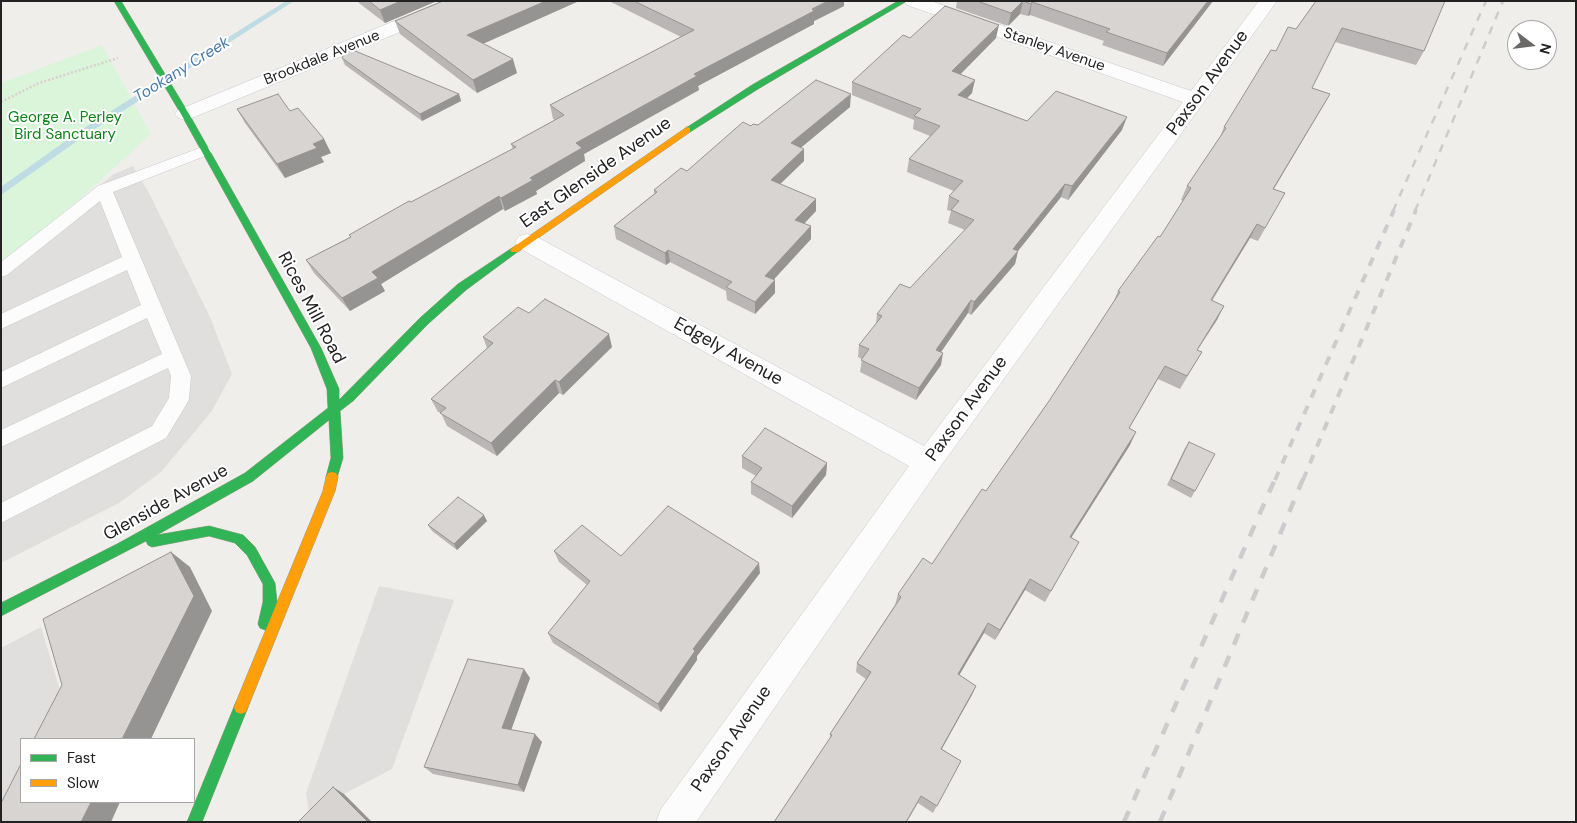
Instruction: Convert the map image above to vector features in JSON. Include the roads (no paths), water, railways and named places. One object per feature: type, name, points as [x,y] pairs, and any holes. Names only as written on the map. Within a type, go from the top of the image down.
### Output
[{"type":"street","name":"Rices Mill Road","points":[[117,1],[180,106],[316,348],[333,389],[335,410],[337,458],[329,491],[194,822]]},
{"type":"street","name":"Brookdale Avenue","points":[[180,106],[459,1]]},
{"type":"street","name":"East Glenside Avenue","points":[[335,410],[372,378],[424,322],[456,292],[693,126],[755,87],[904,1]]},
{"type":"street","name":"Stanley Avenue","points":[[913,1],[1195,99]]},
{"type":"street","name":"Paxson Avenue","points":[[674,822],[928,462],[1268,1]]},
{"type":"street","name":"Edgely Avenue","points":[[527,242],[928,462]]},
{"type":"street","name":"Glenside Avenue","points":[[1,610],[123,547],[249,477],[335,410]]},
{"type":"street","points":[[123,547],[209,531],[239,539],[251,551],[269,583],[270,602],[252,679]]},
{"type":"lane","points":[[1,271],[104,190],[205,151]]},
{"type":"lane","points":[[1,514],[159,432],[179,399],[181,376],[104,190]]},
{"type":"lane","points":[[1,322],[132,260]]},
{"type":"lane","points":[[1,380],[152,308]]},
{"type":"lane","points":[[1,439],[173,358]]},
{"type":"waterway","name":"Tookany Creek","points":[[1,192],[84,132],[291,1]]},
{"type":"railway","points":[[1393,211],[1486,1]]},
{"type":"railway","points":[[1415,211],[1503,1]]},
{"type":"railway","points":[[1275,480],[1394,210]]},
{"type":"railway","points":[[1303,480],[1416,210]]},
{"type":"railway","points":[[1124,822],[1275,479]]},
{"type":"railway","points":[[1160,822],[1303,479]]},
{"type":"park label","name":"George A. Perley Bird Sanctuary","points":[[65,126]]}]
